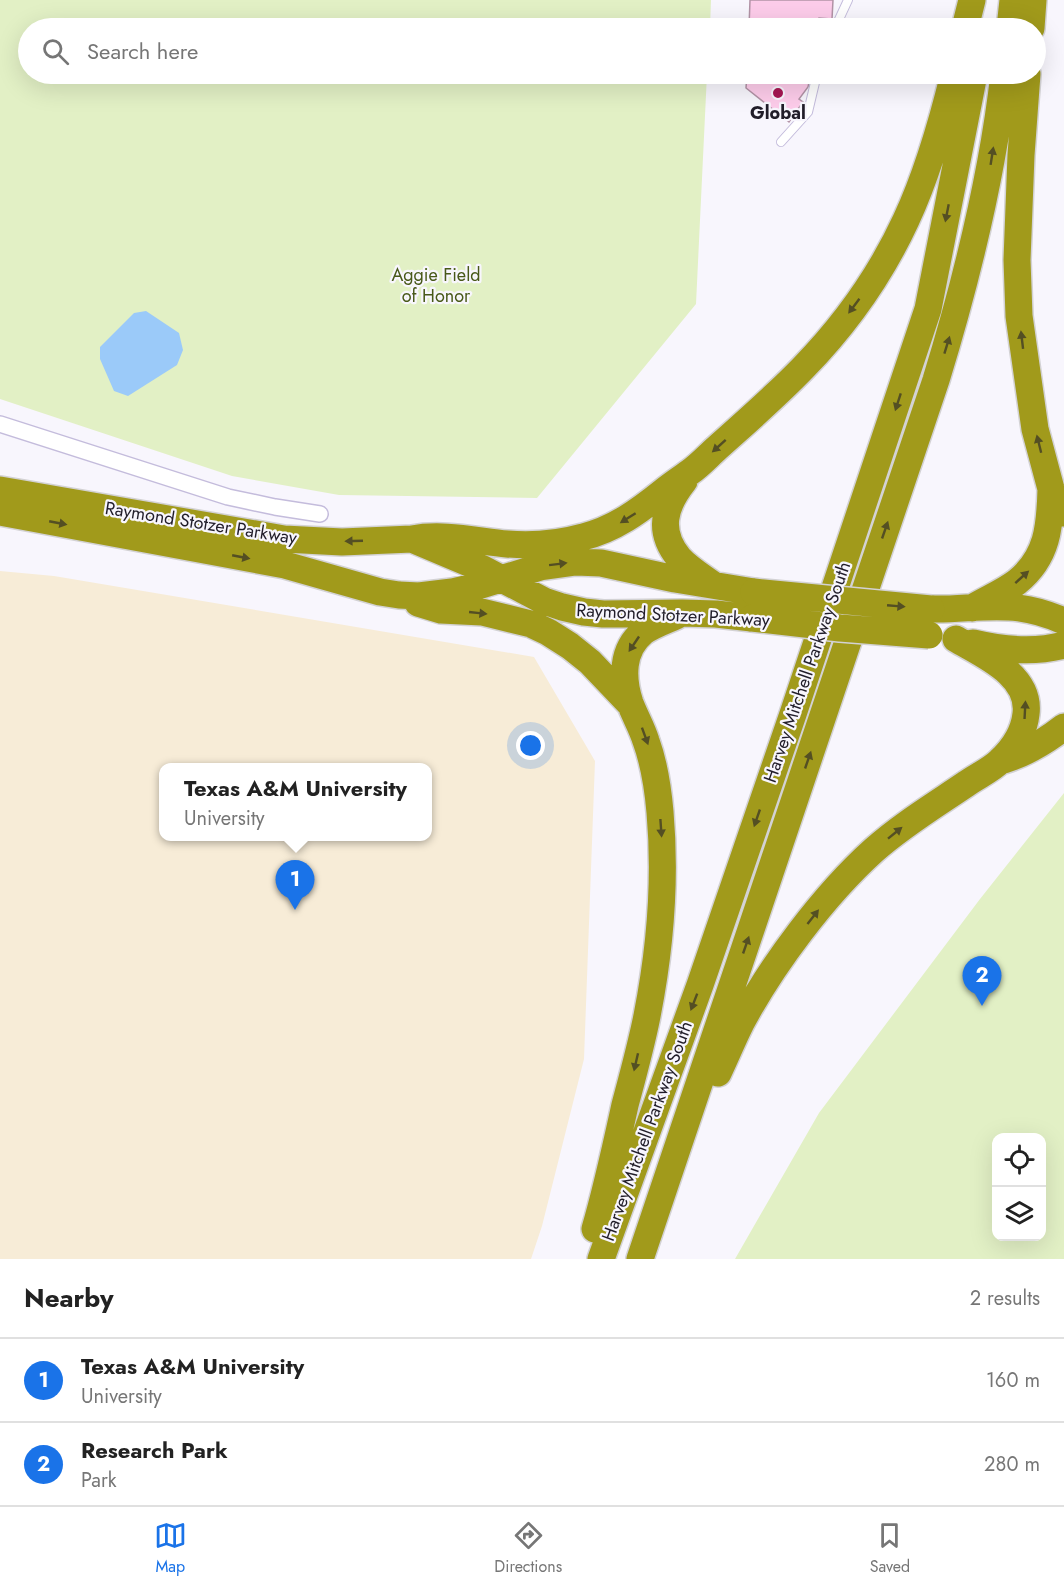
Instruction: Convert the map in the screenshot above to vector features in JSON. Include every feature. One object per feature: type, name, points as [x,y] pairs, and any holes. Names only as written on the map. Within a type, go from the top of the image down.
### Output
[{"type":"highway","points":[[968,18],[972,0]]},
{"type":"highway","points":[[982,18],[984,0]]},
{"type":"highway","points":[[1011,18],[1013,0]]},
{"type":"highway","points":[[1032,18],[1033,0]]},
{"type":"highway","points":[[412,539],[426,536],[537,545],[585,537],[621,522],[692,471],[804,367],[864,293],[907,219],[934,150],[951,84]]},
{"type":"highway","name":"Harvey Mitchell Parkway South","points":[[601,1259],[712,951],[928,309],[972,84]]},
{"type":"highway","name":"Harvey Mitchell Parkway South","points":[[640,1259],[943,358],[959,306],[977,232],[1002,84]]},
{"type":"highway","points":[[1026,84],[1017,260],[1019,316],[1035,429],[1051,489],[1064,513]]},
{"type":"highway","points":[[692,471],[670,501],[666,512],[667,535],[680,558],[714,586]]},
{"type":"highway","points":[[0,475],[102,499],[195,516],[216,527]]},
{"type":"highway","points":[[972,608],[1016,582],[1034,564],[1046,542],[1051,489]]},
{"type":"highway","name":"Raymond Stotzer Parkway","points":[[0,490],[284,539],[342,542],[412,539],[483,569],[544,601],[584,612],[716,614],[753,605],[930,622],[956,639],[1007,649],[1034,650],[1064,645]]},
{"type":"highway","name":"Raymond Stotzer Parkway","points":[[0,512],[285,565],[380,592],[419,596],[452,592],[540,567],[576,562],[601,563],[714,586],[753,605]]},
{"type":"highway","points":[[380,592],[441,610],[482,612],[531,624],[570,646],[590,662],[631,705]]},
{"type":"highway","name":"Raymond Stotzer Parkway","points":[[930,622],[955,609],[972,608],[1018,608],[1064,621]]},
{"type":"highway","points":[[587,1259],[647,1016],[657,955],[662,899],[662,851],[654,770],[648,744],[631,705],[624,669],[633,643],[642,633],[682,613]]},
{"type":"highway","points":[[956,639],[1008,671],[1026,700],[1024,726],[1018,740],[1000,761]]},
{"type":"highway","points":[[640,1259],[741,1023],[770,974],[790,946],[845,879],[874,850],[907,824],[1000,761],[1023,752],[1064,727]]},
{"type":"street","points":[[0,424],[228,497],[320,514]]},
{"type":"lane","points":[[840,18],[848,0]]},
{"type":"lane","points":[[781,142],[807,112],[814,84]]},
{"type":"shaded area","points":[[0,571],[54,576],[534,657],[595,761],[584,1059],[542,1226],[531,1259],[0,1259]]},
{"type":"green space","name":"Aggie Field of Honor","points":[[0,0],[711,0],[710,18],[18,18],[18,84],[707,84],[696,304],[537,498],[339,495],[232,476],[0,399]]},
{"type":"green space","points":[[1064,793],[1064,1259],[735,1259],[819,1113],[980,899]]},
{"type":"water","points":[[146,311],[179,333],[183,350],[177,365],[128,396],[114,391],[100,359],[100,347],[134,313]]},
{"type":"building","points":[[750,0],[833,0],[832,18],[749,18]]},
{"type":"building","name":"Global","points":[[746,84],[809,84],[799,99],[803,102],[789,122],[746,88]]},
{"type":"place","name":"Global","points":[[778,93]]},
{"type":"place","name":"Texas A&M University","points":[[295,910]]},
{"type":"place","name":"Research Park","points":[[982,1006]]}]
